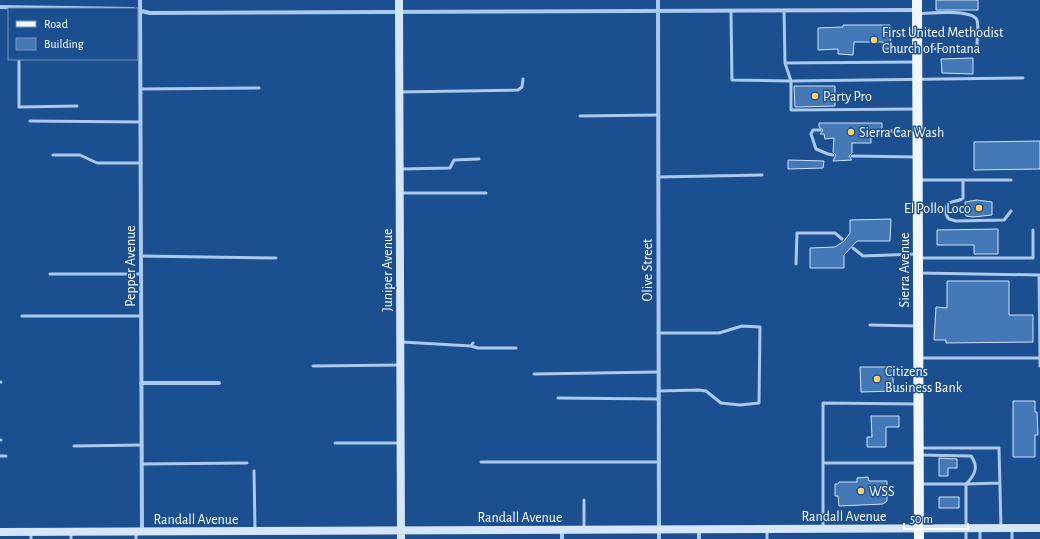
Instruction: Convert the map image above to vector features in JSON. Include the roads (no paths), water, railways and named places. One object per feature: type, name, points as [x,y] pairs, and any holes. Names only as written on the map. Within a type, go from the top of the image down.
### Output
[{"type":"main road","name":"Sierra Avenue","points":[[918,8],[919,539]]},
{"type":"street","name":"Pepper Avenue","points":[[138,534],[142,464],[140,383],[140,0]]},
{"type":"street","name":"Juniper Avenue","points":[[399,0],[401,535]]},
{"type":"street","name":"Olive Street","points":[[658,0],[659,539]]},
{"type":"street","points":[[0,7],[18,8]]},
{"type":"street","points":[[139,10],[150,13],[399,13],[731,12],[918,8]]},
{"type":"street","points":[[140,383],[219,383]]},
{"type":"street","name":"Randall Avenue","points":[[0,532],[31,536],[138,534],[211,535],[255,531],[401,535],[562,530],[1040,528]]},
{"type":"street","points":[[562,530],[562,539]]},
{"type":"street","points":[[699,530],[699,539]]},
{"type":"lane","points":[[918,8],[971,15],[977,21],[977,45],[972,49],[918,49]]},
{"type":"lane","points":[[784,11],[785,63],[791,81],[791,110],[918,109]]},
{"type":"lane","points":[[731,12],[732,80],[791,81],[1023,78]]},
{"type":"lane","points":[[19,60],[19,107],[77,106]]},
{"type":"lane","points":[[785,63],[918,62]]},
{"type":"lane","points":[[399,92],[518,90],[522,87],[523,79]]},
{"type":"lane","points":[[141,89],[259,88]]},
{"type":"lane","points":[[580,116],[658,115]]},
{"type":"lane","points":[[30,121],[141,122]]},
{"type":"lane","points":[[820,130],[813,130],[811,134],[816,148],[833,155]]},
{"type":"lane","points":[[882,131],[918,131]]},
{"type":"lane","points":[[53,155],[80,156],[97,163],[141,163]]},
{"type":"lane","points":[[852,156],[918,157]]},
{"type":"lane","points":[[400,169],[450,168],[454,160],[479,160]]},
{"type":"lane","points":[[658,177],[762,175]]},
{"type":"lane","points":[[918,180],[1011,180]]},
{"type":"lane","points":[[963,180],[963,198],[960,201],[947,203],[946,213],[949,219],[956,221],[1004,220],[1011,211]]},
{"type":"lane","points":[[400,194],[486,193]]},
{"type":"lane","points":[[853,248],[862,256],[1034,258],[1033,230]]},
{"type":"lane","points":[[796,264],[797,233],[835,233],[842,238]]},
{"type":"lane","points":[[141,256],[276,258]]},
{"type":"lane","points":[[918,272],[1039,275],[1040,366]]},
{"type":"lane","points":[[50,274],[141,274]]},
{"type":"lane","points":[[22,316],[141,316]]},
{"type":"lane","points":[[870,325],[918,326]]},
{"type":"lane","points":[[658,333],[719,333],[742,326],[760,327],[759,403],[740,405],[721,403],[706,391],[699,390],[658,391]]},
{"type":"lane","points":[[400,342],[472,344],[478,348],[516,348]]},
{"type":"lane","points":[[918,358],[1040,358]]},
{"type":"lane","points":[[314,366],[400,365]]},
{"type":"lane","points":[[534,374],[658,372]]},
{"type":"lane","points":[[558,398],[658,399]]},
{"type":"lane","points":[[823,529],[823,402],[918,404]]},
{"type":"lane","points":[[335,443],[400,443]]},
{"type":"lane","points":[[74,446],[142,445]]},
{"type":"lane","points":[[823,463],[999,448],[1002,528]]},
{"type":"lane","points":[[919,455],[971,456],[976,469],[974,477],[966,484],[966,539]]},
{"type":"lane","points":[[0,456],[6,456]]},
{"type":"lane","points":[[481,462],[658,462]]},
{"type":"lane","points":[[142,464],[247,463]]},
{"type":"lane","points":[[254,471],[255,531]]},
{"type":"lane","points":[[919,484],[1000,483]]},
{"type":"lane","points":[[584,500],[584,530]]},
{"type":"lane","points":[[980,528],[980,539]]},
{"type":"lane","points":[[1012,528],[1012,539]]},
{"type":"lane","points":[[766,529],[767,539]]},
{"type":"place","name":"First United Methodist Church of Fontana","points":[[874,40]]},
{"type":"place","name":"Party Pro","points":[[815,96]]},
{"type":"place","name":"Sierra Car Wash","points":[[851,132]]},
{"type":"place","name":"El Pollo Loco","points":[[979,208]]},
{"type":"place","name":"Citizens Business Bank","points":[[877,379]]},
{"type":"place","name":"WSS","points":[[861,491]]}]
